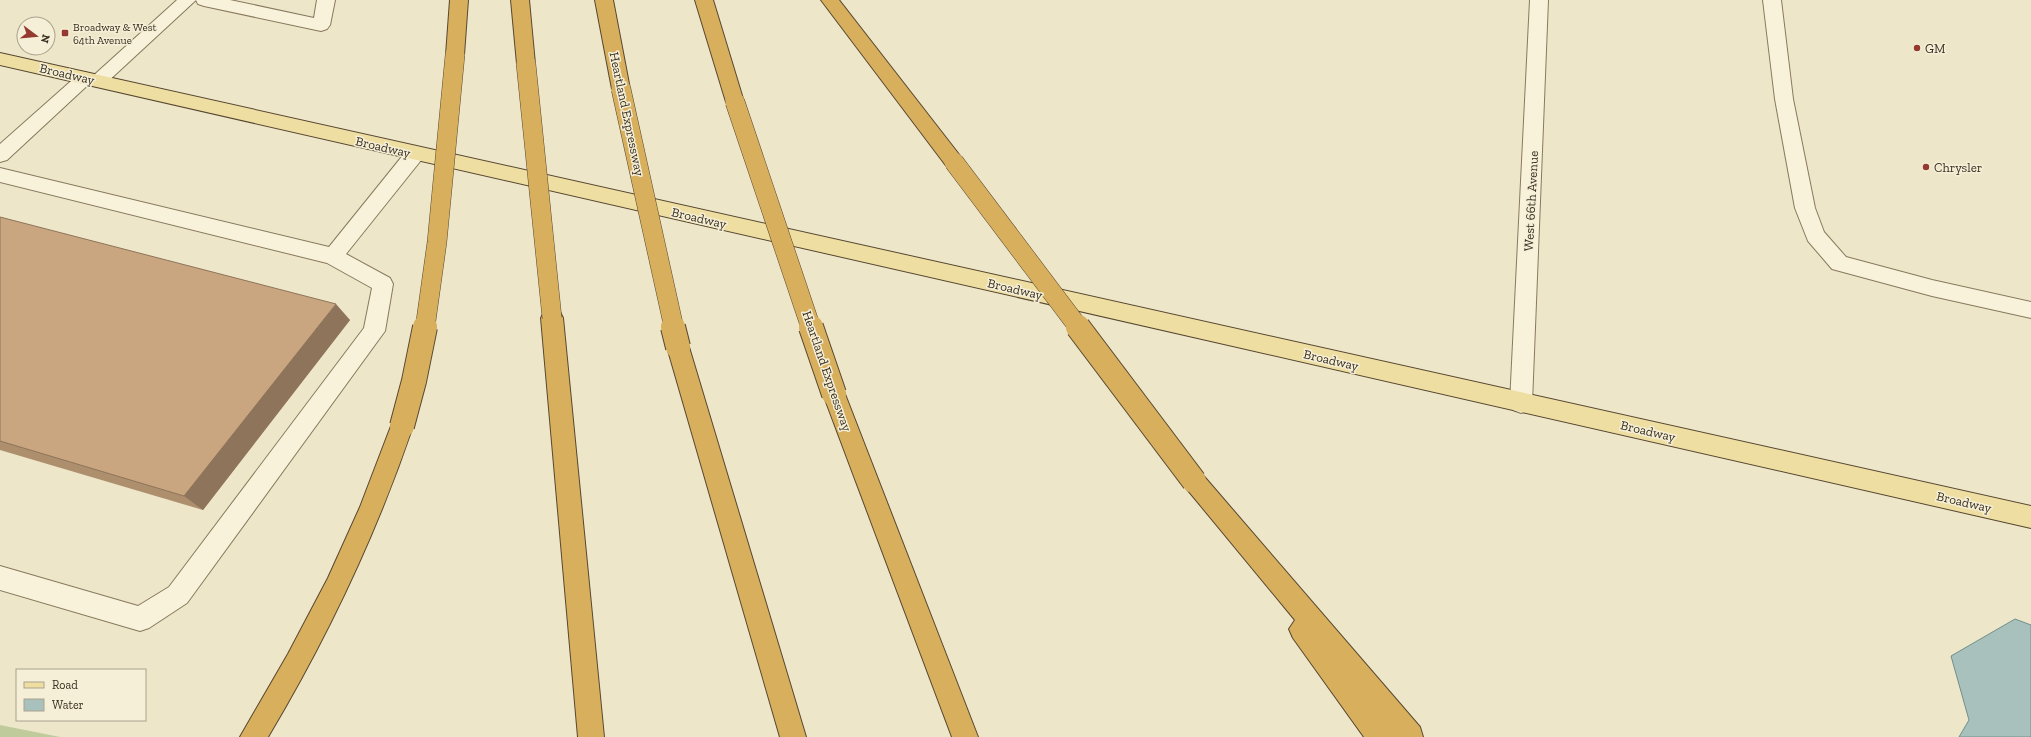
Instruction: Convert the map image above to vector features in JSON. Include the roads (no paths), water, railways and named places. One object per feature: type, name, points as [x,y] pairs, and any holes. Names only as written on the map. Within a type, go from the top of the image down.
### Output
[{"type":"highway","points":[[253,737],[311,636],[352,554],[388,467],[402,426],[418,367],[427,318],[455,55],[459,0]]},
{"type":"highway","points":[[520,0],[552,318],[591,737]]},
{"type":"highway","name":"Heartland Expressway","points":[[604,0],[621,89],[678,347],[793,737]]},
{"type":"highway","name":"Heartland Expressway","points":[[704,0],[735,102],[834,394],[965,737]]},
{"type":"highway","points":[[830,0],[1194,481],[1380,737]]},
{"type":"highway","points":[[1194,481],[1410,737]]},
{"type":"main road","name":"Broadway","points":[[0,59],[415,154],[2031,517]]},
{"type":"street","points":[[0,155],[187,0]]},
{"type":"street","points":[[204,0],[321,25],[326,0]]},
{"type":"street","name":"West 66th Avenue","points":[[1521,403],[1539,0]]},
{"type":"street","points":[[1772,0],[1784,99],[1805,208],[1815,236],[1839,263],[1932,288],[2031,310]]},
{"type":"street","points":[[333,256],[415,154]]},
{"type":"street","points":[[0,175],[333,256],[383,284],[374,331],[178,595],[140,619],[0,578]]},
{"type":"water","points":[[2015,619],[2031,625],[2031,737],[1959,737],[1969,720],[1951,656]]},
{"type":"place","name":"Broadway & West 64th Avenue","points":[[65,33]]},
{"type":"place","name":"GM","points":[[1917,48]]},
{"type":"place","name":"Chrysler","points":[[1926,167]]}]
